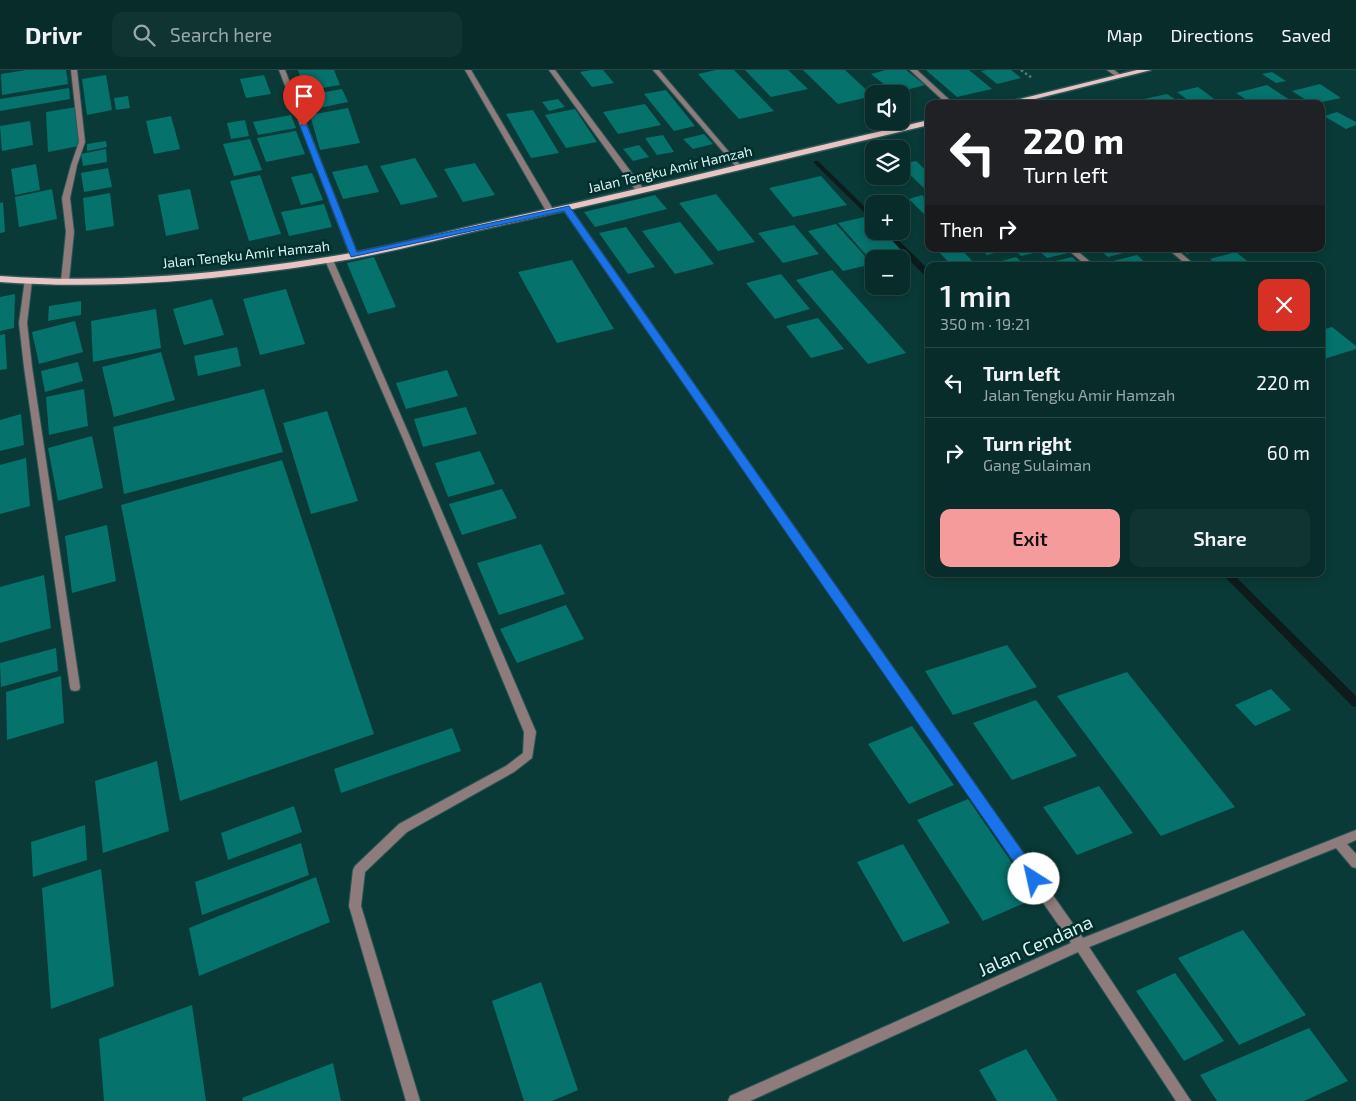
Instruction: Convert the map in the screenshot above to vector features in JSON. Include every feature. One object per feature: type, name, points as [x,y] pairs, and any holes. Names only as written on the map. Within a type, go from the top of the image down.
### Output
[{"type":"main road","points":[[1020,100],[1147,70]]},
{"type":"main road","name":"Jalan Tengku Amir Hamzah","points":[[0,279],[28,281],[123,281],[244,271],[329,260],[566,208],[925,123]]},
{"type":"street","points":[[65,281],[70,232],[66,198],[75,159],[82,142],[74,70]]},
{"type":"street","points":[[282,70],[354,255]]},
{"type":"street","points":[[468,70],[550,211]]},
{"type":"street","points":[[552,70],[640,190]]},
{"type":"street","points":[[656,70],[739,167]]},
{"type":"street","points":[[913,70],[947,100]]},
{"type":"street","points":[[1110,70],[1119,76]]},
{"type":"street","points":[[566,208],[1080,945],[1184,1101]]},
{"type":"street","points":[[1075,252],[1086,262]]},
{"type":"street","points":[[1176,252],[1187,262]]},
{"type":"street","points":[[329,260],[407,439],[530,732],[528,755],[510,769],[403,828],[359,870],[355,906],[412,1101]]},
{"type":"street","points":[[28,281],[23,323],[28,368],[75,687]]},
{"type":"street","name":"Jalan Cendana","points":[[735,1101],[1080,945],[1356,835]]},
{"type":"street","points":[[1338,842],[1356,863]]},
{"type":"building","points":[[26,70],[66,70],[68,84],[2,95],[1,74]]},
{"type":"building","points":[[298,70],[334,70],[340,85],[305,91]]},
{"type":"building","points":[[603,70],[614,83],[592,87],[580,72]]},
{"type":"building","points":[[716,70],[734,70],[774,111],[739,119],[698,74]]},
{"type":"building","points":[[745,70],[788,70],[808,89],[771,97]]},
{"type":"building","points":[[803,70],[845,70],[865,89],[865,98],[838,104]]},
{"type":"building","points":[[886,70],[906,70],[925,85],[910,89],[910,85],[885,85],[871,74]]},
{"type":"building","points":[[926,70],[969,70],[992,89],[957,97]]},
{"type":"building","points":[[1011,70],[1021,78],[997,84],[981,71]]},
{"type":"building","points":[[1272,72],[1286,81],[1276,83],[1262,74]]},
{"type":"building","points":[[106,75],[112,110],[87,115],[82,79]]},
{"type":"building","points":[[264,75],[271,94],[246,98],[240,79]]},
{"type":"building","points":[[1320,84],[1341,98],[1325,101],[1306,100],[1292,91]]},
{"type":"building","points":[[1267,85],[1290,100],[1247,100],[1236,93]]},
{"type":"building","points":[[1198,87],[1216,100],[1188,100],[1177,92]]},
{"type":"building","points":[[69,88],[70,99],[0,111],[0,99]]},
{"type":"building","points":[[342,89],[348,102],[309,110],[303,96]]},
{"type":"building","points":[[666,90],[695,126],[674,131],[644,94]]},
{"type":"building","points":[[1167,94],[1176,100],[1145,100],[1144,99]]},
{"type":"building","points":[[128,96],[130,108],[116,110],[114,98]]},
{"type":"building","points":[[558,99],[565,107],[549,111],[542,102]]},
{"type":"building","points":[[645,104],[661,125],[618,134],[603,112]]},
{"type":"building","points":[[76,107],[79,146],[48,152],[46,112]]},
{"type":"building","points":[[348,108],[360,143],[320,150],[310,115]]},
{"type":"building","points":[[575,109],[597,142],[566,148],[545,115]]},
{"type":"building","points":[[533,110],[559,153],[531,158],[506,114]]},
{"type":"building","points":[[1337,112],[1356,122],[1356,125],[1346,129],[1325,116]]},
{"type":"building","points":[[291,115],[296,128],[258,135],[253,122]]},
{"type":"building","points":[[171,116],[180,149],[154,154],[146,121]]},
{"type":"building","points":[[245,120],[249,136],[231,139],[227,123]]},
{"type":"building","points":[[30,121],[33,145],[2,151],[0,126]]},
{"type":"building","points":[[296,131],[305,154],[266,162],[257,138]]},
{"type":"building","points":[[704,134],[713,144],[693,149],[683,139]]},
{"type":"building","points":[[663,135],[674,152],[657,155],[645,138]]},
{"type":"building","points":[[250,139],[262,170],[234,176],[223,144]]},
{"type":"building","points":[[106,141],[107,147],[87,151],[87,144]]},
{"type":"building","points":[[639,145],[649,157],[633,161],[623,149]]},
{"type":"building","points":[[106,149],[107,162],[83,166],[81,154]]},
{"type":"building","points":[[415,158],[438,197],[401,205],[380,166]]},
{"type":"building","points":[[916,161],[925,169],[925,189],[910,175],[910,162]]},
{"type":"building","points":[[475,163],[495,195],[463,202],[444,169]]},
{"type":"building","points":[[36,164],[40,190],[15,195],[11,169]]},
{"type":"building","points":[[367,165],[379,192],[343,199],[332,172]]},
{"type":"building","points":[[108,168],[112,187],[84,192],[81,173]]},
{"type":"building","points":[[312,173],[323,200],[301,205],[291,177]]},
{"type":"building","points":[[260,175],[281,234],[249,241],[230,181]]},
{"type":"building","points":[[821,176],[847,205],[793,217],[769,188]]},
{"type":"building","points":[[52,189],[57,219],[19,227],[15,197]]},
{"type":"building","points":[[190,189],[199,229],[166,236],[158,195]]},
{"type":"building","points":[[110,193],[114,226],[86,231],[83,198]]},
{"type":"building","points":[[716,194],[755,242],[718,251],[679,203]]},
{"type":"building","points":[[655,195],[667,209],[595,227],[584,212]]},
{"type":"building","points":[[922,195],[925,198],[925,215],[910,199]]},
{"type":"building","points":[[3,202],[5,232],[0,233],[0,203]]},
{"type":"building","points":[[324,204],[332,227],[289,236],[281,212]]},
{"type":"building","points":[[865,217],[865,240],[892,240],[900,249],[865,250],[865,254],[838,223]]},
{"type":"building","points":[[680,222],[714,264],[675,274],[642,231]]},
{"type":"building","points":[[836,224],[865,256],[865,266],[843,271],[808,231]]},
{"type":"building","points":[[794,225],[819,254],[783,263],[758,233]]},
{"type":"building","points":[[626,227],[655,267],[628,274],[599,233]]},
{"type":"building","points":[[939,252],[964,252],[972,261],[968,262],[948,262]]},
{"type":"building","points":[[984,252],[998,252],[987,255]]},
{"type":"building","points":[[1017,252],[1034,253],[1021,256]]},
{"type":"building","points":[[1040,252],[1068,253],[1047,258]]},
{"type":"building","points":[[1102,252],[1123,253],[1108,257]]},
{"type":"building","points":[[1236,252],[1248,262],[1213,262],[1210,259]]},
{"type":"building","points":[[1137,255],[1145,262],[1114,262]]},
{"type":"building","points":[[374,257],[396,307],[368,314],[347,263]]},
{"type":"building","points":[[1016,257],[1022,262],[998,262]]},
{"type":"building","points":[[1072,257],[1078,262],[1052,262]]},
{"type":"building","points":[[572,260],[614,329],[557,343],[518,272]]},
{"type":"building","points":[[832,270],[906,353],[868,364],[796,280]]},
{"type":"building","points":[[781,274],[810,309],[775,319],[746,283]]},
{"type":"building","points":[[286,289],[305,344],[260,355],[243,299]]},
{"type":"building","points":[[15,294],[14,328],[0,331],[0,297]]},
{"type":"building","points":[[212,299],[224,335],[184,345],[173,309]]},
{"type":"building","points":[[81,301],[81,315],[48,321],[49,306]]},
{"type":"building","points":[[156,309],[161,348],[93,362],[91,321]]},
{"type":"building","points":[[818,318],[844,349],[811,358],[786,326]]},
{"type":"building","points":[[75,321],[83,352],[39,364],[32,332]]},
{"type":"building","points":[[1332,327],[1356,346],[1356,349],[1325,359],[1325,329]]},
{"type":"building","points":[[5,334],[7,369],[0,370],[0,335]]},
{"type":"building","points":[[237,347],[241,366],[198,376],[194,356]]},
{"type":"building","points":[[161,352],[175,400],[114,417],[102,367]]},
{"type":"building","points":[[78,362],[83,381],[45,392],[41,371]]},
{"type":"building","points":[[447,370],[458,396],[406,409],[396,383]]},
{"type":"building","points":[[84,389],[88,426],[49,435],[46,397]]},
{"type":"building","points":[[264,389],[283,452],[124,494],[113,427]]},
{"type":"building","points":[[466,407],[477,434],[423,447],[414,419]]},
{"type":"building","points":[[327,411],[358,501],[311,514],[283,423]]},
{"type":"building","points":[[21,414],[24,445],[0,451],[0,420]]},
{"type":"building","points":[[92,436],[103,488],[58,501],[48,448]]},
{"type":"building","points":[[480,451],[495,484],[448,497],[435,463]]},
{"type":"building","points":[[26,458],[30,506],[0,514],[0,465]]},
{"type":"building","points":[[282,460],[374,734],[180,801],[121,505]]},
{"type":"building","points":[[502,489],[517,518],[462,535],[449,504]]},
{"type":"building","points":[[107,525],[116,581],[72,593],[65,536]]},
{"type":"building","points":[[541,544],[565,594],[499,615],[477,563]]},
{"type":"building","points":[[44,575],[51,628],[0,643],[0,587]]},
{"type":"building","points":[[566,605],[584,639],[517,663],[500,629]]},
{"type":"building","points":[[1007,645],[1037,687],[953,715],[925,671]]},
{"type":"building","points":[[56,648],[58,671],[1,687],[0,663]]},
{"type":"building","points":[[1127,672],[1235,807],[1161,836],[1057,696]]},
{"type":"building","points":[[61,676],[64,723],[7,740],[6,692]]},
{"type":"building","points":[[1271,689],[1291,710],[1255,726],[1235,705]]},
{"type":"building","points":[[1036,700],[1077,756],[1012,780],[973,723]]},
{"type":"building","points":[[912,726],[954,785],[909,804],[868,744]]},
{"type":"building","points":[[452,728],[461,751],[341,793],[334,769]]},
{"type":"building","points":[[157,761],[169,831],[103,853],[95,781]]},
{"type":"building","points":[[1099,786],[1133,833],[1077,855],[1043,807]]},
{"type":"building","points":[[968,799],[1036,898],[983,921],[917,820]]},
{"type":"building","points":[[294,806],[302,832],[228,860],[221,833]]},
{"type":"building","points":[[85,825],[87,860],[33,877],[31,842]]},
{"type":"building","points":[[301,843],[309,875],[202,915],[195,882]]},
{"type":"building","points":[[903,844],[950,923],[903,942],[857,862]]},
{"type":"building","points":[[101,869],[114,986],[51,1009],[42,888]]},
{"type":"building","points":[[316,877],[330,922],[199,976],[189,928]]},
{"type":"building","points":[[1243,930],[1306,1015],[1239,1045],[1178,958]]},
{"type":"building","points":[[1175,973],[1224,1041],[1184,1061],[1136,991]]},
{"type":"building","points":[[541,982],[578,1090],[552,1101],[524,1101],[492,1001]]},
{"type":"building","points":[[192,1005],[206,1101],[104,1101],[99,1039]]},
{"type":"building","points":[[1309,1028],[1348,1081],[1304,1101],[1217,1101],[1200,1075]]},
{"type":"building","points":[[1026,1049],[1058,1101],[997,1101],[979,1070]]},
{"type":"building","points":[[333,1063],[341,1101],[243,1101],[242,1098]]},
{"type":"waterway","points":[[816,162],[865,211]]},
{"type":"waterway","points":[[894,240],[925,271]]},
{"type":"waterway","points":[[1230,577],[1356,703]]},
{"type":"route","points":[[304,126],[354,255],[566,208],[1034,879]]}]
